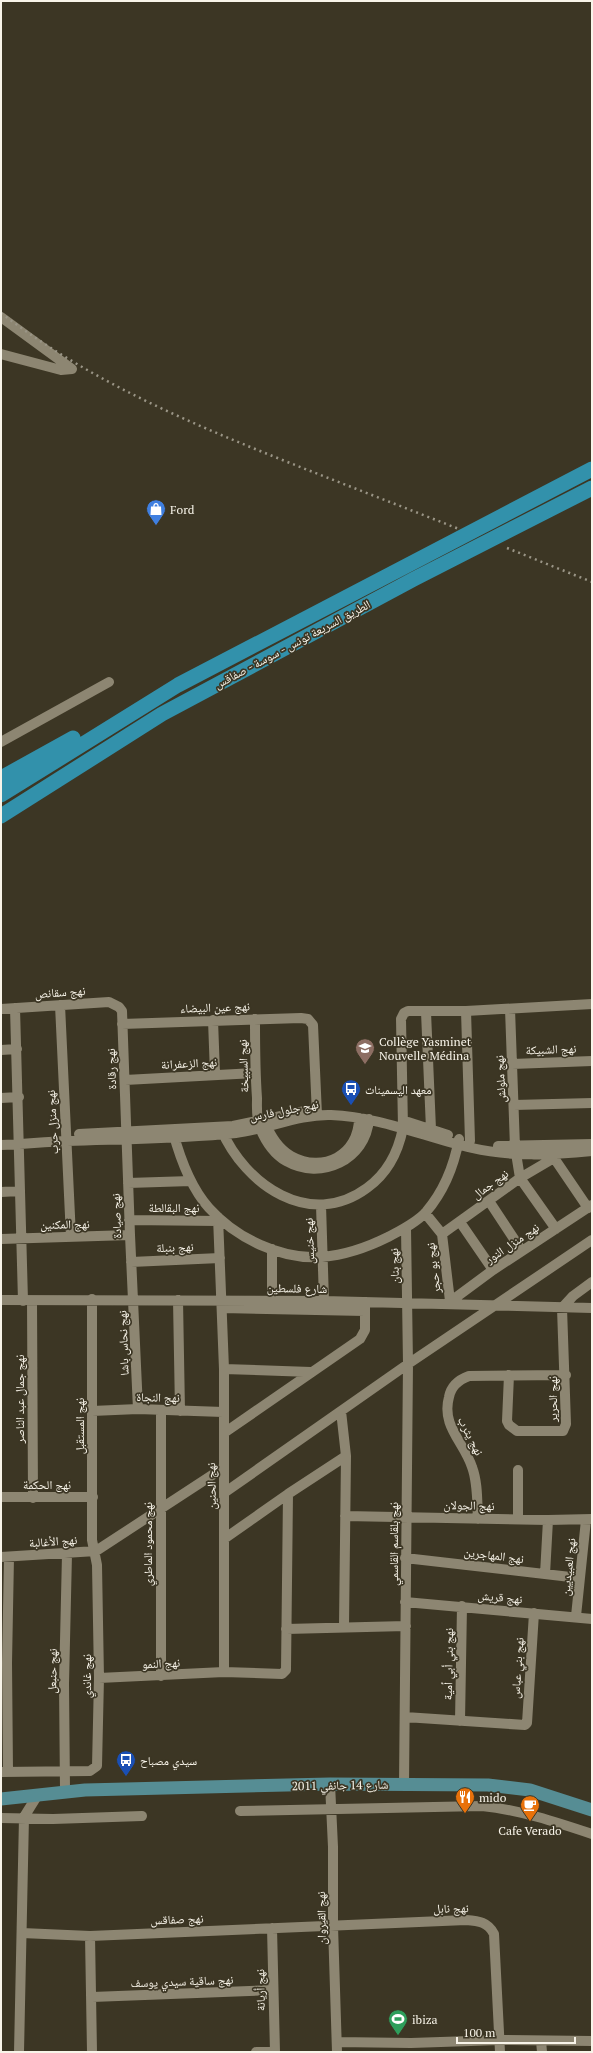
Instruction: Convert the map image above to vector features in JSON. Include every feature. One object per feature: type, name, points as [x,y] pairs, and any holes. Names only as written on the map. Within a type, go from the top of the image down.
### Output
[{"type":"highway","name":"الطريق السريعة تونس - سوسة - صفاقس","points":[[1,795],[178,685],[592,469]]},
{"type":"highway","points":[[1,778],[162,688],[501,513],[562,485]]},
{"type":"highway","name":"الطريق السريعة تونس - سوسة - صفاقس","points":[[1,816],[174,707],[408,583],[592,488]]},
{"type":"main road","name":"شارع 14 جانفي 2011","points":[[1,1799],[85,1790],[330,1784],[488,1785],[530,1790],[592,1810]]},
{"type":"main road","name":"شارع 14 جانفي 2011","points":[[1,1789],[65,1788],[85,1790]]},
{"type":"street","points":[[1,317],[72,369],[61,370],[1,354]]},
{"type":"street","points":[[1,742],[109,682]]},
{"type":"street","name":"نهج سقانص","points":[[1,1009],[109,1002],[119,1007]]},
{"type":"street","points":[[222,1130],[239,1159],[266,1187],[282,1196],[302,1203],[321,1205],[342,1201],[360,1193],[376,1181],[395,1156],[403,1124],[401,1019],[404,1013],[592,1004]]},
{"type":"street","name":"نهج منزل حرب","points":[[60,1005],[71,1237]]},
{"type":"street","name":"نهج رقادة","points":[[119,1007],[122,1011],[126,1136]]},
{"type":"street","name":"نهج جمال عبد الناصر","points":[[15,1008],[19,1097],[21,1238],[27,1301],[33,1498]]},
{"type":"street","name":"نهج ملولش","points":[[510,1009],[515,1151],[520,1178]]},
{"type":"street","points":[[466,1011],[470,1141]]},
{"type":"street","points":[[426,1012],[431,1129]]},
{"type":"street","name":"نهج السبيخة","points":[[255,1019],[255,1073],[261,1122]]},
{"type":"street","name":"نهج عين البيضاء","points":[[122,1024],[213,1020],[308,1019],[313,1025],[316,1112]]},
{"type":"street","points":[[213,1020],[215,1074]]},
{"type":"street","points":[[1,1050],[17,1049]]},
{"type":"street","name":"نهج الشبيكة","points":[[512,1064],[592,1061]]},
{"type":"street","name":"نهج الزعفرانة","points":[[125,1080],[255,1073]]},
{"type":"street","points":[[1,1098],[19,1097]]},
{"type":"street","points":[[514,1105],[592,1103]]},
{"type":"street","name":"نهج جلول فارس","points":[[1,1145],[20,1141],[173,1134],[222,1130],[316,1112],[366,1111],[458,1142],[553,1156],[592,1151]]},
{"type":"street","name":"نهج جلول فارس","points":[[316,1112],[431,1129],[458,1142],[470,1141],[515,1151],[592,1144]]},
{"type":"street","points":[[261,1122],[272,1147],[285,1160],[298,1166],[310,1169],[324,1169],[346,1160],[355,1153],[367,1135],[364,1118]]},
{"type":"street","points":[[173,1134],[191,1181],[208,1208],[218,1219],[244,1236],[272,1249],[291,1254],[322,1257],[352,1251],[375,1243],[406,1228],[425,1213],[447,1179],[458,1142]]},
{"type":"street","name":"نهج صيادة","points":[[126,1136],[134,1300]]},
{"type":"street","name":"نهج جلول فارس","points":[[1,1138],[20,1141]]},
{"type":"street","points":[[553,1156],[590,1206]]},
{"type":"street","name":"نهج جمال","points":[[442,1234],[553,1156]]},
{"type":"street","points":[[520,1178],[556,1229]]},
{"type":"street","points":[[128,1183],[191,1181]]},
{"type":"street","points":[[1,1192],[20,1192]]},
{"type":"street","points":[[489,1201],[522,1251]]},
{"type":"street","name":"نهج خنيس","points":[[321,1205],[324,1301]]},
{"type":"street","name":"نهج منزل النور","points":[[449,1302],[493,1270],[590,1206]]},
{"type":"street","name":"نهج بو حجر","points":[[425,1213],[442,1234],[449,1302]]},
{"type":"street","name":"نهج البقالطة","points":[[130,1220],[218,1219]]},
{"type":"street","name":"نهج الحنين","points":[[218,1219],[224,1370],[224,1672]]},
{"type":"street","points":[[460,1222],[493,1270]]},
{"type":"street","name":"نهج بنان","points":[[406,1228],[408,1303]]},
{"type":"street","name":"نهج المكنين","points":[[1,1239],[130,1235]]},
{"type":"street","points":[[224,1492],[408,1364],[497,1306],[592,1240]]},
{"type":"street","points":[[272,1249],[272,1300]]},
{"type":"street","name":"نهج بنبلة","points":[[131,1262],[220,1258]]},
{"type":"street","points":[[562,1308],[573,1296],[592,1282]]},
{"type":"street","name":"نهج المستقبل","points":[[92,1299],[92,1540],[94,1552]]},
{"type":"street","name":"شارع فلسطين","points":[[1,1300],[178,1300],[222,1304],[272,1300],[324,1301],[365,1306],[449,1302],[497,1306],[592,1308]]},
{"type":"street","name":"نهج نحاس باشا","points":[[134,1300],[138,1409]]},
{"type":"street","points":[[178,1300],[180,1411]]},
{"type":"street","name":"نهج بلقاسم القاسمي","points":[[404,1785],[408,1303]]},
{"type":"street","points":[[222,1304],[365,1306],[365,1330],[360,1339],[224,1433]]},
{"type":"street","name":"نهج الحرير","points":[[508,1375],[507,1421],[509,1426],[516,1431],[563,1431],[566,1424],[566,1375],[562,1308]]},
{"type":"street","points":[[224,1370],[311,1372]]},
{"type":"street","name":"نهج يثرب","points":[[478,1518],[475,1475],[472,1465],[448,1422],[446,1406],[450,1390],[460,1380],[469,1376],[566,1375]]},
{"type":"street","name":"نهج النجاة","points":[[92,1411],[138,1409],[223,1412]]},
{"type":"street","name":"نهج محمود الماطري","points":[[161,1411],[161,1676]]},
{"type":"street","points":[[341,1411],[346,1456],[344,1626]]},
{"type":"street","points":[[224,1539],[288,1494],[346,1456]]},
{"type":"street","name":"نهج الأغالبة","points":[[5,1557],[94,1552],[223,1468]]},
{"type":"street","points":[[518,1470],[518,1519]]},
{"type":"street","name":"نهج النمو","points":[[99,1678],[224,1672],[282,1674],[286,1670],[288,1494]]},
{"type":"street","name":"نهج الحكمة","points":[[1,1497],[93,1497]]},
{"type":"street","name":"نهج الجولان","points":[[345,1516],[589,1520]]},
{"type":"street","points":[[545,1574],[548,1520]]},
{"type":"street","name":"نهج العبيديين","points":[[576,1616],[579,1578],[589,1520]]},
{"type":"street","name":"نهج غاندي","points":[[65,1770],[90,1771],[97,1766],[99,1678],[97,1565],[94,1552]]},
{"type":"street","name":"نهج حنبعل","points":[[65,1788],[67,1554]]},
{"type":"street","points":[[5,1557],[7,1663],[5,1772],[65,1770]]},
{"type":"street","name":"نهج المهاجرين","points":[[405,1558],[579,1578]]},
{"type":"street","name":"نهج قريش","points":[[405,1602],[592,1618]]},
{"type":"street","name":"نهج بني أبي أمية","points":[[460,1721],[462,1606]]},
{"type":"street","name":"نهج بني عباس","points":[[460,1721],[526,1724],[534,1613]]},
{"type":"street","points":[[286,1628],[406,1626]]},
{"type":"street","points":[[405,1717],[460,1721]]},
{"type":"street","name":"نهج القيروان","points":[[330,1784],[333,1847],[333,1926],[337,2047]]},
{"type":"street","points":[[19,2052],[24,1817],[37,1796]]},
{"type":"street","points":[[240,1811],[482,1806],[503,1808],[592,1834]]},
{"type":"street","points":[[1,1818],[24,1817],[53,1819],[142,1816]]},
{"type":"street","name":"نهج نابل","points":[[333,1926],[466,1920],[479,1921],[489,1926],[494,1934],[500,2052]]},
{"type":"street","name":"نهج صفاقس","points":[[22,1933],[90,1936],[333,1926]]},
{"type":"street","name":"نهج أريانة","points":[[272,1928],[275,2052]]},
{"type":"street","points":[[90,1936],[92,2052]]},
{"type":"street","name":"نهج ساقية سيدي يوسف","points":[[92,1997],[273,1990]]},
{"type":"street","points":[[337,2047],[411,2048],[500,2040],[592,2041]]},
{"type":"street","points":[[541,2041],[542,2052]]},
{"type":"street","points":[[256,2052],[275,2052]]},
{"type":"railway","points":[[1,313],[69,359],[104,380],[140,398],[214,432],[459,529]]},
{"type":"railway","points":[[507,548],[592,582]]},
{"type":"place","name":"Ford","points":[[156,526]]},
{"type":"place","name":"Collège Yasminet Nouvelle Médina","points":[[365,1065]]},
{"type":"place","name":"معهد اليسمينات","points":[[351,1106]]},
{"type":"place","name":"سيدي مصباح","points":[[126,1777]]},
{"type":"place","name":"mido","points":[[465,1814]]},
{"type":"place","name":"Cafe Verado","points":[[530,1822]]},
{"type":"place","name":"ibiza","points":[[398,2036]]}]
